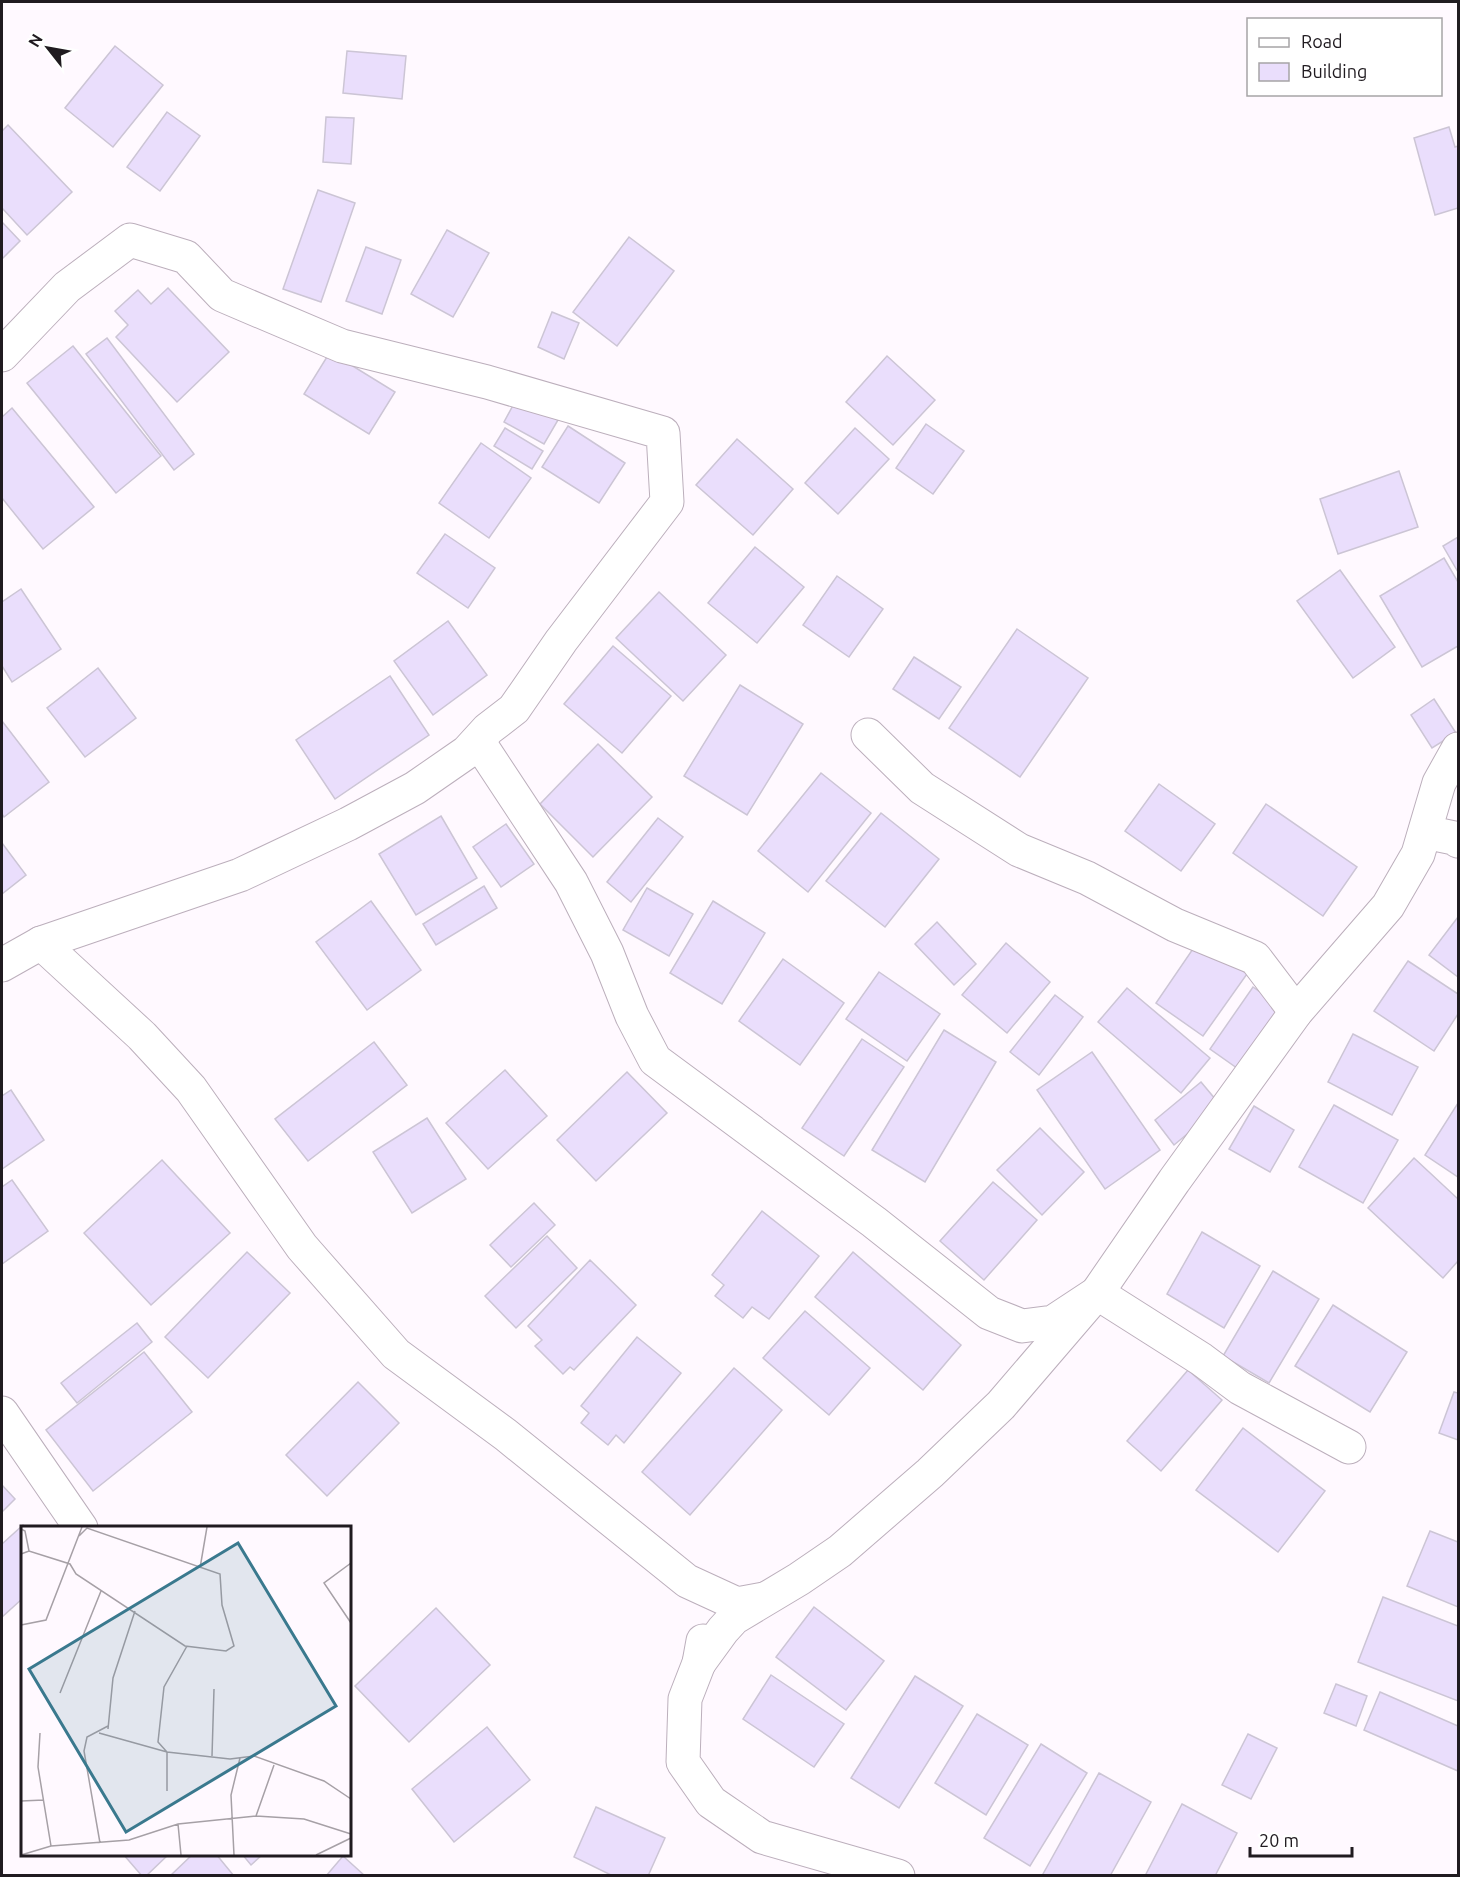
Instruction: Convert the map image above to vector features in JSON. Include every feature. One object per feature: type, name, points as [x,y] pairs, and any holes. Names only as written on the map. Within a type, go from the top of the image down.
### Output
[{"type":"street","points":[[2,964],[41,943],[240,875],[348,824],[415,788],[467,752],[488,729],[514,708],[561,641],[667,502],[663,433],[486,382],[342,346],[222,295],[186,256],[130,240],[67,287],[4,348]]},
{"type":"street","points":[[868,735],[922,788],[1019,850],[1087,878],[1175,925],[1255,958],[1296,1012]]},
{"type":"street","points":[[478,741],[571,882],[607,954],[632,1016],[655,1060],[874,1222],[989,1313],[1022,1326],[1053,1322],[1097,1293]]},
{"type":"street","points":[[699,1663],[734,1618],[840,1551],[930,1473],[1001,1405],[1097,1293],[1174,1181],[1296,1012],[1388,906],[1418,854],[1439,783],[1458,749]]},
{"type":"street","points":[[1425,832],[1454,838],[1458,841]]},
{"type":"street","points":[[41,943],[142,1036],[191,1089],[302,1248],[396,1354],[506,1435],[687,1581],[737,1604],[766,1599]]},
{"type":"street","points":[[1097,1293],[1201,1359],[1240,1388],[1349,1448]]},
{"type":"street","points":[[2,1413],[80,1526]]},
{"type":"street","points":[[687,1581],[707,1621],[699,1663],[685,1699],[683,1762],[711,1802],[762,1837],[898,1875]]},
{"type":"building","points":[[115,46],[163,85],[113,147],[65,108]]},
{"type":"building","points":[[347,51],[406,56],[402,99],[343,93]]},
{"type":"building","points":[[167,112],[200,136],[160,191],[127,167]]},
{"type":"building","points":[[326,117],[354,118],[351,164],[323,162]]},
{"type":"building","points":[[8,125],[72,192],[27,235],[2,208],[2,131]]},
{"type":"building","points":[[1449,127],[1455,147],[1458,146],[1458,208],[1435,215],[1414,138]]},
{"type":"building","points":[[318,190],[355,203],[321,302],[283,289]]},
{"type":"building","points":[[2,222],[20,241],[2,259]]},
{"type":"building","points":[[447,230],[489,253],[453,317],[411,294]]},
{"type":"building","points":[[629,237],[674,271],[617,346],[573,312]]},
{"type":"building","points":[[366,247],[401,260],[382,314],[346,301]]},
{"type":"building","points":[[168,288],[229,352],[177,402],[116,337],[128,325],[115,311],[138,290],[151,304]]},
{"type":"building","points":[[552,312],[579,323],[564,359],[538,347]]},
{"type":"building","points":[[107,338],[194,454],[174,470],[86,354]]},
{"type":"building","points":[[73,346],[161,456],[116,493],[27,383]]},
{"type":"building","points":[[330,352],[395,392],[369,434],[304,394]]},
{"type":"building","points":[[887,356],[935,400],[893,445],[846,402]]},
{"type":"building","points":[[517,398],[558,420],[544,444],[504,422]]},
{"type":"building","points":[[12,408],[94,507],[43,549],[2,498],[2,417]]},
{"type":"building","points":[[926,424],[964,451],[933,494],[896,468]]},
{"type":"building","points":[[568,426],[625,463],[599,503],[542,467]]},
{"type":"building","points":[[505,428],[543,451],[532,469],[494,446]]},
{"type":"building","points":[[855,428],[889,459],[838,514],[805,483]]},
{"type":"building","points":[[737,439],[793,489],[753,535],[696,485]]},
{"type":"building","points":[[481,443],[531,478],[489,538],[439,503]]},
{"type":"building","points":[[1399,471],[1418,527],[1338,554],[1320,499]]},
{"type":"building","points":[[445,534],[495,568],[468,608],[417,573]]},
{"type":"building","points":[[1458,537],[1458,572],[1443,546]]},
{"type":"building","points":[[755,547],[804,587],[757,643],[708,603]]},
{"type":"building","points":[[1444,558],[1458,582],[1458,646],[1422,667],[1380,596]]},
{"type":"building","points":[[1340,570],[1395,647],[1353,678],[1297,601]]},
{"type":"building","points":[[837,576],[883,609],[849,657],[803,625]]},
{"type":"building","points":[[21,589],[61,649],[12,682],[2,666],[2,602]]},
{"type":"building","points":[[659,592],[726,655],[683,701],[616,638]]},
{"type":"building","points":[[448,621],[487,675],[433,715],[394,661]]},
{"type":"building","points":[[1017,629],[1088,678],[1020,777],[949,728]]},
{"type":"building","points":[[613,646],[671,696],[622,753],[564,704]]},
{"type":"building","points":[[914,657],[961,687],[939,719],[893,689]]},
{"type":"building","points":[[98,668],[136,718],[85,757],[47,708]]},
{"type":"building","points":[[390,676],[429,735],[335,799],[296,740]]},
{"type":"building","points":[[740,685],[803,724],[747,815],[684,776]]},
{"type":"building","points":[[1434,699],[1456,733],[1432,748],[1411,715]]},
{"type":"building","points":[[2,721],[49,782],[4,817],[2,814]]},
{"type":"building","points":[[598,744],[652,797],[593,857],[540,804]]},
{"type":"building","points":[[821,773],[871,813],[808,892],[758,851]]},
{"type":"building","points":[[1159,784],[1215,824],[1181,871],[1125,831]]},
{"type":"building","points":[[1266,804],[1357,867],[1323,916],[1233,853]]},
{"type":"building","points":[[881,813],[939,859],[885,927],[826,881]]},
{"type":"building","points":[[441,816],[477,878],[416,915],[379,854]]},
{"type":"building","points":[[658,818],[683,837],[631,902],[607,882]]},
{"type":"building","points":[[506,824],[534,864],[501,887],[473,847]]},
{"type":"building","points":[[2,843],[26,875],[2,894]]},
{"type":"building","points":[[484,886],[497,908],[436,945],[423,924]]},
{"type":"building","points":[[647,888],[693,914],[669,956],[623,930]]},
{"type":"building","points":[[371,901],[421,970],[367,1010],[316,942]]},
{"type":"building","points":[[713,901],[765,933],[722,1004],[670,973]]},
{"type":"building","points":[[1458,917],[1458,977],[1429,955]]},
{"type":"building","points":[[937,922],[976,964],[954,985],[915,944]]},
{"type":"building","points":[[1199,940],[1247,974],[1203,1036],[1156,1003]]},
{"type":"building","points":[[1006,943],[1050,982],[1007,1033],[962,995]]},
{"type":"building","points":[[783,959],[844,1003],[800,1065],[739,1021]]},
{"type":"building","points":[[1408,961],[1458,994],[1458,1014],[1434,1051],[1374,1011]]},
{"type":"building","points":[[879,972],[940,1014],[907,1061],[846,1019]]},
{"type":"building","points":[[1253,987],[1287,1011],[1244,1073],[1210,1049]]},
{"type":"building","points":[[1127,988],[1210,1058],[1181,1093],[1098,1022]]},
{"type":"building","points":[[1055,995],[1083,1017],[1039,1075],[1010,1052]]},
{"type":"building","points":[[944,1030],[996,1062],[925,1182],[872,1150]]},
{"type":"building","points":[[1353,1034],[1418,1067],[1392,1115],[1328,1082]]},
{"type":"building","points":[[862,1039],[904,1067],[844,1156],[802,1128]]},
{"type":"building","points":[[374,1042],[407,1085],[308,1161],[275,1119]]},
{"type":"building","points":[[1092,1052],[1160,1150],[1105,1189],[1037,1090]]},
{"type":"building","points":[[505,1070],[547,1116],[488,1169],[446,1123]]},
{"type":"building","points":[[627,1072],[667,1113],[596,1181],[557,1140]]},
{"type":"building","points":[[1201,1082],[1221,1106],[1174,1145],[1155,1120]]},
{"type":"building","points":[[11,1090],[44,1140],[2,1169],[2,1096]]},
{"type":"building","points":[[1458,1103],[1458,1177],[1425,1155]]},
{"type":"building","points":[[1334,1105],[1398,1140],[1363,1203],[1299,1167]]},
{"type":"building","points":[[1254,1106],[1294,1130],[1270,1172],[1229,1149]]},
{"type":"building","points":[[427,1118],[466,1179],[412,1213],[373,1152]]},
{"type":"building","points":[[1040,1128],[1084,1172],[1042,1215],[997,1170]]},
{"type":"building","points":[[1414,1158],[1458,1199],[1458,1261],[1443,1278],[1368,1208]]},
{"type":"building","points":[[162,1160],[230,1233],[151,1305],[84,1233]]},
{"type":"building","points":[[12,1180],[48,1231],[2,1264],[2,1187]]},
{"type":"building","points":[[993,1182],[1037,1220],[984,1280],[940,1241]]},
{"type":"building","points":[[534,1203],[555,1225],[511,1267],[490,1245]]},
{"type":"building","points":[[762,1211],[819,1256],[769,1319],[752,1307],[743,1318],[715,1296],[724,1285],[712,1275]]},
{"type":"building","points":[[1202,1232],[1260,1266],[1224,1328],[1167,1294]]},
{"type":"building","points":[[547,1236],[577,1268],[516,1328],[485,1296]]},
{"type":"building","points":[[247,1252],[290,1293],[208,1378],[165,1337]]},
{"type":"building","points":[[853,1252],[961,1345],[923,1390],[815,1297]]},
{"type":"building","points":[[590,1260],[636,1305],[574,1370],[570,1367],[563,1374],[535,1346],[542,1340],[528,1326]]},
{"type":"building","points":[[1273,1271],[1319,1299],[1269,1383],[1223,1356]]},
{"type":"building","points":[[1333,1305],[1407,1352],[1370,1412],[1295,1366]]},
{"type":"building","points":[[805,1311],[870,1368],[829,1415],[763,1358]]},
{"type":"building","points":[[137,1323],[152,1342],[77,1403],[61,1383]]},
{"type":"building","points":[[637,1337],[681,1373],[624,1443],[616,1435],[608,1445],[581,1423],[589,1413],[581,1406]]},
{"type":"building","points":[[144,1352],[192,1412],[93,1491],[46,1430]]},
{"type":"building","points":[[734,1368],[782,1410],[690,1515],[642,1472]]},
{"type":"building","points":[[1188,1370],[1222,1400],[1161,1471],[1127,1441]]},
{"type":"building","points":[[358,1382],[399,1423],[327,1496],[286,1455]]},
{"type":"building","points":[[1454,1392],[1458,1393],[1458,1440],[1439,1433]]},
{"type":"building","points":[[1243,1428],[1325,1491],[1278,1552],[1196,1490]]},
{"type":"building","points":[[2,1485],[15,1499],[2,1512]]},
{"type":"building","points":[[21,1527],[21,1600],[2,1617],[2,1544]]},
{"type":"building","points":[[1430,1531],[1458,1542],[1458,1607],[1407,1586]]},
{"type":"building","points":[[1383,1597],[1458,1626],[1458,1701],[1358,1662]]},
{"type":"building","points":[[814,1607],[884,1661],[846,1710],[776,1657]]},
{"type":"building","points":[[436,1608],[490,1665],[409,1742],[355,1686]]},
{"type":"building","points":[[771,1675],[844,1724],[814,1767],[743,1719]]},
{"type":"building","points":[[915,1676],[963,1706],[899,1808],[851,1778]]},
{"type":"building","points":[[1336,1684],[1367,1696],[1356,1726],[1324,1713]]},
{"type":"building","points":[[1380,1692],[1458,1726],[1458,1771],[1364,1730]]},
{"type":"building","points":[[977,1714],[1028,1745],[986,1815],[935,1783]]},
{"type":"building","points":[[487,1727],[530,1780],[454,1842],[412,1789]]},
{"type":"building","points":[[1248,1734],[1277,1748],[1251,1799],[1222,1785]]},
{"type":"building","points":[[1041,1744],[1087,1773],[1030,1866],[984,1838]]},
{"type":"building","points":[[1099,1773],[1151,1802],[1110,1876],[1046,1876],[1043,1874]]},
{"type":"building","points":[[1182,1804],[1237,1833],[1215,1876],[1145,1876]]},
{"type":"building","points":[[596,1807],[665,1838],[648,1876],[613,1876],[574,1857]]},
{"type":"building","points":[[125,1856],[167,1856],[146,1876],[142,1876]]},
{"type":"building","points":[[191,1856],[218,1856],[234,1876],[170,1876]]},
{"type":"building","points":[[244,1856],[261,1856],[251,1865]]},
{"type":"building","points":[[343,1856],[365,1876],[326,1876]]}]
